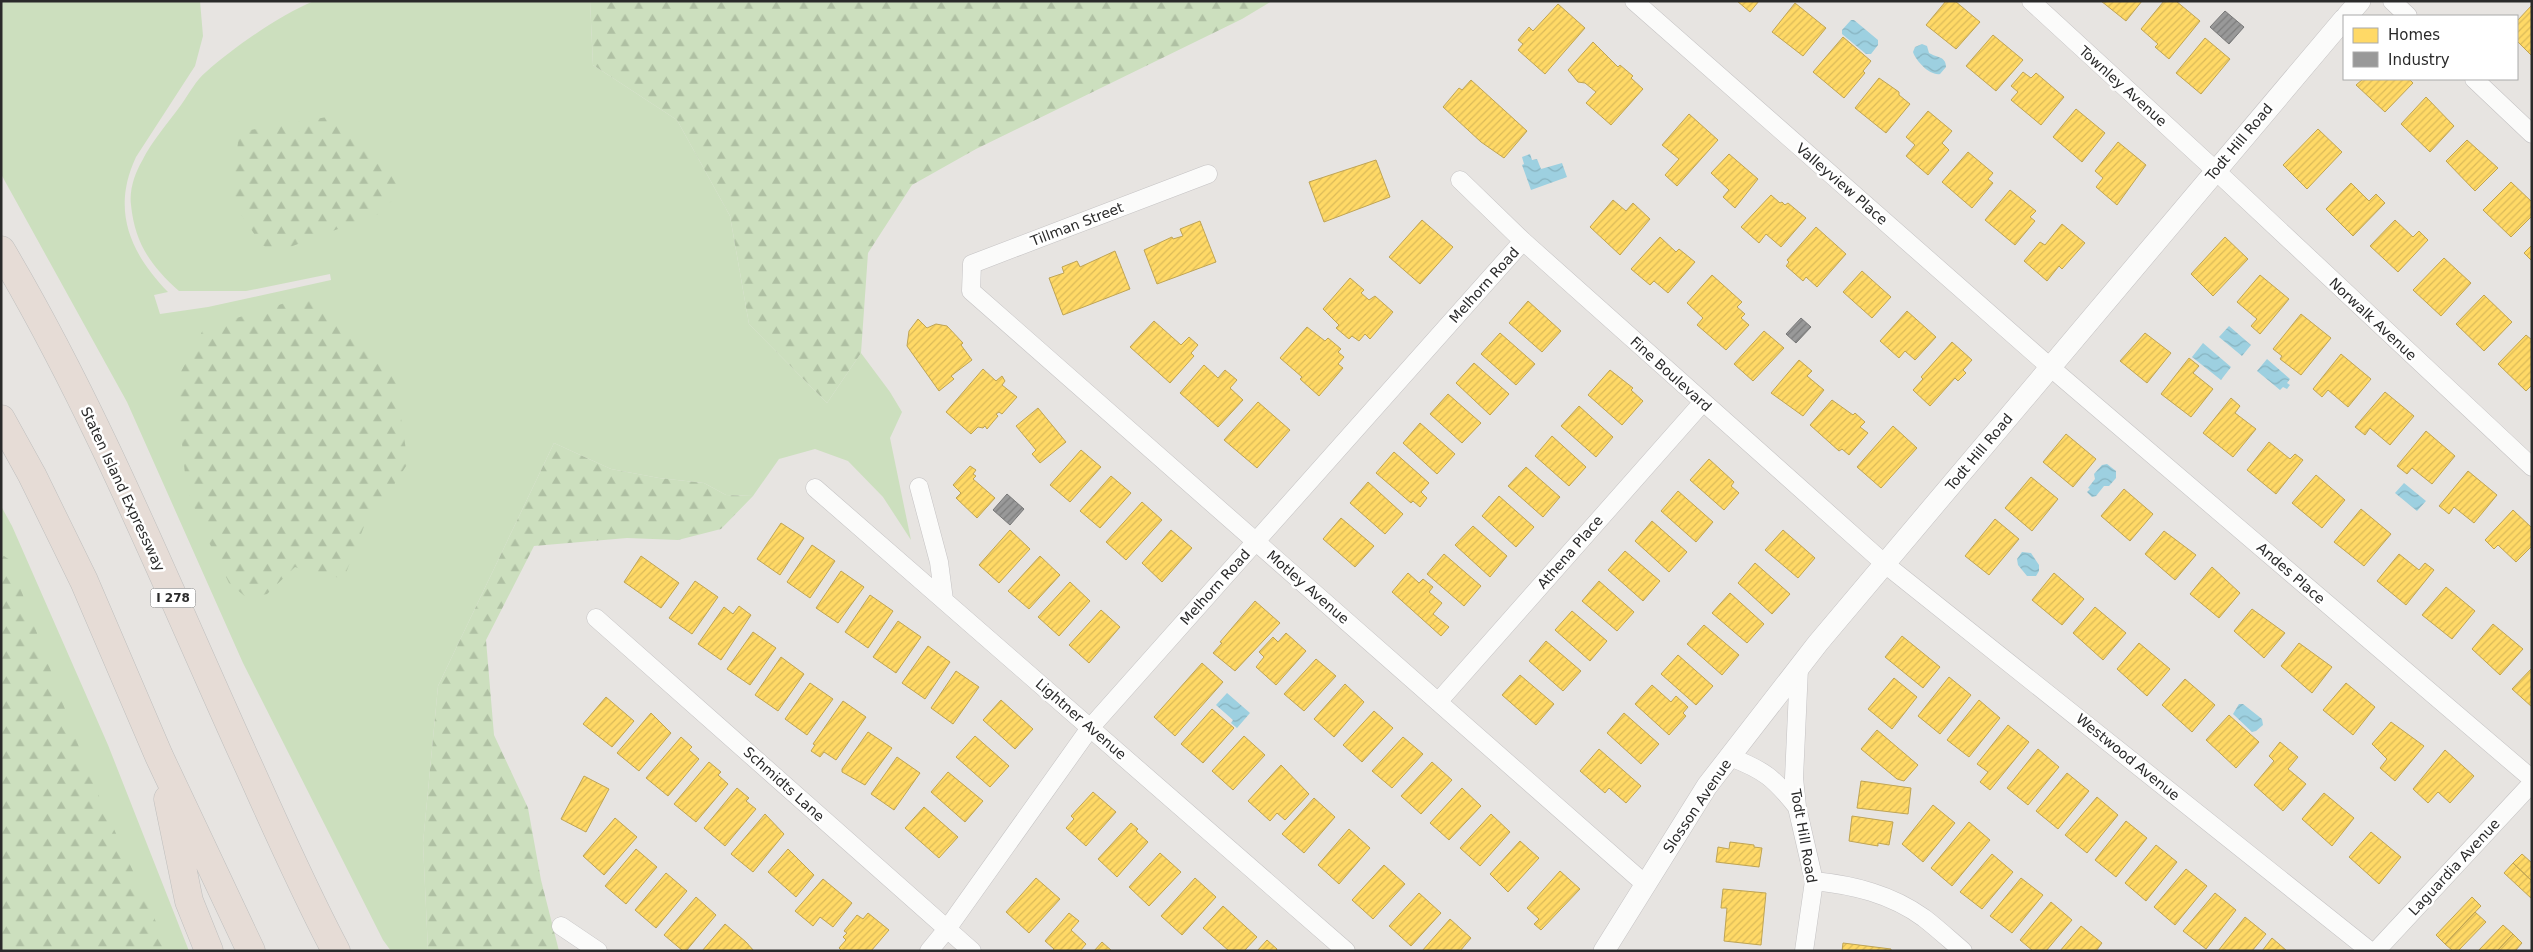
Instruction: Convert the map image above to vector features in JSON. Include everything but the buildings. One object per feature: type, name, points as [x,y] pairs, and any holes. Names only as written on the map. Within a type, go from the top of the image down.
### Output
[{"type":"highway","name":"Staten Island Expressway","points":[[1,250],[37,313],[90,415],[277,831],[336,951]]},
{"type":"highway","points":[[1,419],[32,475],[84,581],[159,756],[251,951]]},
{"type":"highway","points":[[159,756],[189,901],[209,951]]},
{"type":"street","name":"Valleyview Place","points":[[1634,1],[2050,367]]},
{"type":"street","name":"Townley Avenue","points":[[2031,1],[2215,170]]},
{"type":"street","points":[[2348,15],[2360,1]]},
{"type":"street","points":[[2392,1],[2407,15]]},
{"type":"street","name":"Todt Hill Road","points":[[1804,951],[1814,881],[1797,807],[1794,741],[1799,668],[2215,170],[2343,20]]},
{"type":"street","points":[[2475,80],[2532,134]]},
{"type":"street","name":"Norwalk Avenue","points":[[2215,170],[2532,467]]},
{"type":"street","name":"Tillman Street","points":[[971,290],[972,264],[1208,174]]},
{"type":"street","name":"Fine Boulevard","points":[[1460,180],[1523,241],[1885,564]]},
{"type":"street","name":"Melhorn Road","points":[[929,951],[947,929],[1090,728],[1523,241]]},
{"type":"street","name":"Motley Avenue","points":[[971,290],[1645,884]]},
{"type":"street","name":"Andes Place","points":[[2050,367],[2532,781]]},
{"type":"street","name":"Athena Place","points":[[1438,702],[1703,402]]},
{"type":"street","points":[[919,487],[939,562],[944,600]]},
{"type":"street","name":"Lightner Avenue","points":[[815,488],[1346,951]]},
{"type":"street","name":"Westwood Avenue","points":[[1885,564],[2370,951]]},
{"type":"street","name":"Schmidts Lane","points":[[596,618],[972,951]]},
{"type":"street","name":"Slosson Avenue","points":[[1604,951],[1707,786],[1799,668]]},
{"type":"street","points":[[1730,756],[1756,766],[1768,774],[1797,807]]},
{"type":"street","name":"Laguardia Avenue","points":[[2376,951],[2532,781]]},
{"type":"street","points":[[1814,881],[1846,885],[1894,901],[1923,918],[1963,951]]},
{"type":"street","points":[[561,926],[598,951]]},
{"type":"green space","points":[[1,1],[200,1],[203,36],[195,66],[136,157],[125,195],[125,213],[128,230],[135,246],[143,262],[168,292],[154,295],[160,314],[208,307],[331,280],[330,274],[246,291],[179,291],[160,272],[146,253],[133,219],[131,193],[133,182],[150,146],[202,75],[258,32],[287,14],[314,1],[590,1],[593,65],[677,120],[730,216],[749,324],[827,403],[861,353],[890,392],[902,412],[890,438],[911,540],[883,497],[848,461],[815,449],[779,459],[753,496],[726,495],[704,483],[659,478],[611,469],[554,443],[438,686],[423,843],[428,951],[391,951],[383,940],[243,663],[127,402],[1,174]],"holes":[[[387,166],[409,183],[261,244]]]},
{"type":"green space","points":[[590,1],[1272,1],[1242,19],[976,149],[912,185],[868,253],[861,353],[827,403],[749,324],[730,216],[677,120],[593,65]]},
{"type":"green space","points":[[327,117],[410,183],[378,214],[274,253],[261,244],[232,201],[239,132]]},
{"type":"green space","points":[[295,300],[315,301],[338,319],[399,383],[401,418],[408,463],[392,488],[370,511],[344,578],[318,575],[295,567],[267,594],[247,598],[229,583],[201,526],[186,485],[176,381],[204,328]]},
{"type":"green space","points":[[554,443],[611,469],[659,478],[704,483],[726,495],[753,496],[721,529],[678,540],[627,538],[534,546],[486,640],[494,735],[528,808],[541,880],[559,951],[428,951],[423,843],[438,686]]},
{"type":"green space","points":[[1,506],[12,526],[108,745],[189,951],[1,951]]},
{"type":"green space","points":[[1,554],[10,560],[89,774],[161,933],[167,951],[1,951]]},
{"type":"water","points":[[1851,20],[1854,20],[1878,40],[1878,45],[1871,54],[1866,54],[1842,34],[1842,30]]},
{"type":"water","points":[[1922,44],[1927,46],[1929,53],[1946,63],[1946,67],[1940,74],[1932,73],[1915,56],[1913,52],[1915,47]]},
{"type":"water","points":[[1530,154],[1532,160],[1537,159],[1541,169],[1562,163],[1567,177],[1531,190],[1522,165],[1524,164],[1522,157]]},
{"type":"water","points":[[2229,326],[2251,345],[2242,356],[2219,337]]},
{"type":"water","points":[[2203,343],[2231,367],[2221,380],[2192,357]]},
{"type":"water","points":[[2267,359],[2290,379],[2287,383],[2290,385],[2287,389],[2283,387],[2280,390],[2257,371]]},
{"type":"water","points":[[2107,464],[2116,471],[2116,478],[2109,486],[2104,486],[2096,496],[2092,497],[2087,492],[2095,479],[2094,474],[2102,465]]},
{"type":"water","points":[[2404,483],[2426,501],[2417,511],[2395,493]]},
{"type":"water","points":[[2022,552],[2031,553],[2039,565],[2039,571],[2036,576],[2027,576],[2018,565],[2017,559]]},
{"type":"water","points":[[1227,693],[1250,713],[1237,728],[1231,723],[1233,720],[1216,705]]},
{"type":"water","points":[[2239,704],[2243,704],[2262,719],[2263,725],[2256,731],[2252,732],[2233,714]]}]
